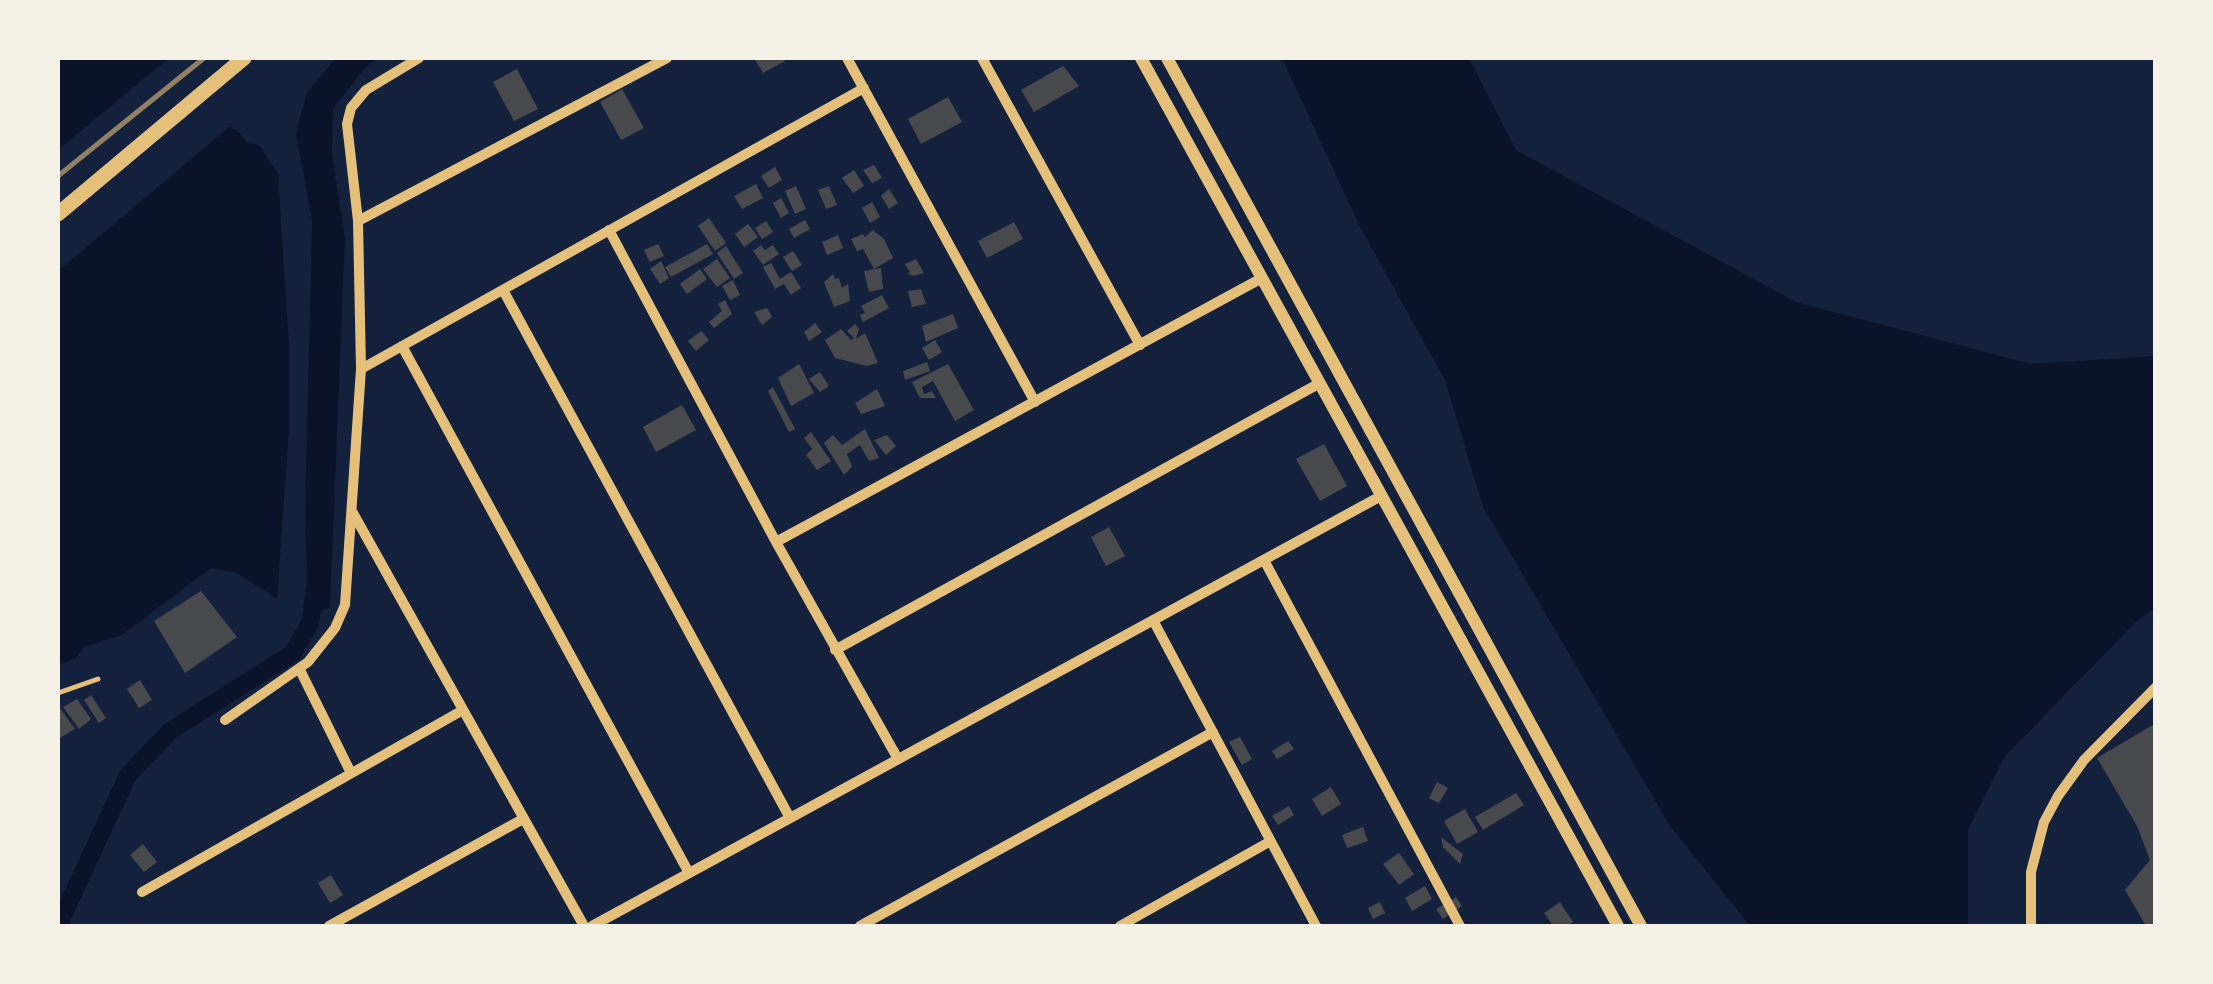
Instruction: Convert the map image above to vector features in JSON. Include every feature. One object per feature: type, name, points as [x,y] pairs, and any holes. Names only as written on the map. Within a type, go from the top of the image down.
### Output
[{"type":"main road","points":[[58,214],[244,58]]},
{"type":"street","points":[[225,720],[300,670],[326,641],[345,605],[361,369],[358,221],[348,116],[366,90],[420,58]]},
{"type":"street","points":[[358,221],[667,58]]},
{"type":"street","points":[[848,58],[1035,402]]},
{"type":"street","points":[[982,58],[1140,345]]},
{"type":"street","points":[[1141,58],[1618,926]]},
{"type":"street","points":[[1167,58],[1642,926]]},
{"type":"street","points":[[361,369],[864,88]]},
{"type":"street","points":[[608,230],[898,759]]},
{"type":"street","points":[[776,542],[1262,278]]},
{"type":"street","points":[[503,290],[790,818]]},
{"type":"street","points":[[402,346],[689,873]]},
{"type":"street","points":[[835,650],[1320,383]]},
{"type":"street","points":[[592,926],[1382,496]]},
{"type":"street","points":[[353,513],[584,926]]},
{"type":"street","points":[[1264,560],[1460,926]]},
{"type":"street","points":[[1153,620],[1316,926]]},
{"type":"street","points":[[300,670],[351,772]]},
{"type":"street","points":[[2031,926],[2031,872],[2044,822],[2084,760],[2156,687]]},
{"type":"street","points":[[142,892],[463,710]]},
{"type":"street","points":[[860,926],[1213,732]]},
{"type":"street","points":[[329,926],[523,819]]},
{"type":"street","points":[[1120,926],[1269,842]]},
{"type":"lane","points":[[58,693],[98,679]]},
{"type":"water","points":[[58,58],[169,58],[58,150]]},
{"type":"water","points":[[336,58],[378,58],[364,69],[333,109],[332,154],[345,238],[330,608],[320,611],[308,603],[305,513],[312,221],[296,134],[306,94]]},
{"type":"water","points":[[1282,58],[1469,58],[1516,150],[1796,302],[2031,364],[2155,356],[2155,608],[2137,621],[2005,756],[1968,830],[1968,926],[1750,926],[1670,826],[1483,507],[1445,380],[1359,225]]},
{"type":"water","points":[[229,127],[237,130],[247,143],[259,145],[278,174],[289,345],[289,430],[277,599],[237,573],[211,568],[122,635],[84,647],[75,659],[58,665],[58,271]]},
{"type":"building","points":[[754,58],[783,58],[785,61],[763,73]]},
{"type":"building","points":[[1063,66],[1079,86],[1034,112],[1021,90]]},
{"type":"building","points":[[517,69],[538,109],[514,121],[493,82]]},
{"type":"building","points":[[622,89],[644,128],[621,140],[600,102]]},
{"type":"building","points":[[948,97],[962,122],[921,144],[908,119]]},
{"type":"building","points":[[874,165],[882,178],[872,183],[863,170]]},
{"type":"building","points":[[775,167],[782,180],[769,188],[761,176]]},
{"type":"building","points":[[854,170],[864,186],[853,193],[842,178]]},
{"type":"building","points":[[756,184],[763,198],[742,209],[734,196]]},
{"type":"building","points":[[796,186],[806,209],[795,214],[785,191]]},
{"type":"building","points":[[829,186],[837,205],[826,209],[818,190]]},
{"type":"building","points":[[889,189],[898,203],[889,209],[881,196]]},
{"type":"building","points":[[781,198],[789,213],[781,218],[773,203]]},
{"type":"building","points":[[872,202],[880,217],[870,223],[862,208]]},
{"type":"building","points":[[709,218],[726,243],[715,251],[698,226]]},
{"type":"building","points":[[805,220],[810,229],[794,238],[789,229]]},
{"type":"building","points":[[766,221],[773,232],[762,239],[755,228]]},
{"type":"building","points":[[1014,222],[1023,239],[987,258],[978,241]]},
{"type":"building","points":[[748,224],[758,237],[744,247],[735,234]]},
{"type":"building","points":[[873,230],[884,239],[893,258],[874,269],[863,249],[857,251],[851,239],[863,234],[865,237]]},
{"type":"building","points":[[838,235],[843,248],[827,255],[822,242]]},
{"type":"building","points":[[658,244],[664,256],[650,262],[644,250]]},
{"type":"building","points":[[707,244],[713,254],[671,277],[665,267]]},
{"type":"building","points":[[761,245],[765,250],[773,245],[779,254],[763,265],[753,251]]},
{"type":"building","points":[[726,246],[743,273],[734,279],[717,253]]},
{"type":"building","points":[[793,251],[802,265],[792,271],[783,257]]},
{"type":"building","points":[[717,259],[730,278],[717,287],[703,269]]},
{"type":"building","points":[[916,259],[924,273],[913,276],[907,273],[910,272],[905,264]]},
{"type":"building","points":[[661,261],[669,278],[660,284],[650,269]]},
{"type":"building","points":[[771,263],[780,279],[791,272],[801,288],[791,295],[784,284],[775,289],[763,267]]},
{"type":"building","points":[[881,268],[883,289],[869,292],[864,271]]},
{"type":"building","points":[[700,269],[707,279],[687,294],[680,284]]},
{"type":"building","points":[[833,274],[842,288],[848,284],[850,301],[834,307],[824,282]]},
{"type":"building","points":[[733,280],[740,295],[730,300],[722,286]]},
{"type":"building","points":[[921,289],[926,304],[912,307],[908,291]]},
{"type":"building","points":[[882,295],[889,308],[863,322],[860,315],[865,313],[861,306]]},
{"type":"building","points":[[725,300],[732,314],[714,328],[709,322],[722,311],[718,304]]},
{"type":"building","points":[[767,308],[772,317],[762,325],[754,312]]},
{"type":"building","points":[[953,314],[958,328],[926,342],[922,326]]},
{"type":"building","points":[[815,323],[822,332],[809,341],[804,332]]},
{"type":"building","points":[[855,324],[859,329],[856,339],[865,333],[878,363],[867,366],[835,358],[825,340],[841,329],[851,340],[854,338],[847,331]]},
{"type":"building","points":[[701,331],[709,340],[696,351],[688,341]]},
{"type":"building","points":[[935,340],[942,352],[929,360],[922,348]]},
{"type":"building","points":[[927,362],[930,371],[905,380],[903,371]]},
{"type":"building","points":[[799,364],[814,393],[791,406],[778,378]]},
{"type":"building","points":[[948,364],[974,410],[955,421],[933,381],[922,387],[924,394],[932,391],[936,398],[920,398],[912,382]]},
{"type":"building","points":[[820,372],[829,386],[820,392],[809,379]]},
{"type":"building","points":[[773,387],[795,429],[789,432],[768,391]]},
{"type":"building","points":[[877,389],[885,406],[861,414],[855,403]]},
{"type":"building","points":[[682,405],[696,430],[656,452],[643,427]]},
{"type":"building","points":[[865,429],[879,458],[869,461],[860,445],[847,454],[852,467],[844,475],[824,443],[833,435],[842,445]]},
{"type":"building","points":[[811,432],[831,461],[817,470],[806,455],[812,449],[804,438]]},
{"type":"building","points":[[887,435],[896,446],[886,455],[874,440]]},
{"type":"building","points":[[1324,444],[1347,486],[1320,501],[1296,459]]},
{"type":"building","points":[[1109,527],[1125,556],[1106,566],[1091,537]]},
{"type":"building","points":[[201,591],[237,637],[185,673],[154,621]]},
{"type":"building","points":[[140,680],[152,700],[139,708],[127,689]]},
{"type":"building","points":[[91,695],[106,718],[99,723],[84,700]]},
{"type":"building","points":[[77,699],[91,719],[79,729],[63,707]]},
{"type":"building","points":[[58,710],[75,729],[58,739]]},
{"type":"building","points":[[2156,723],[2156,926],[2146,926],[2125,890],[2150,860],[2137,826],[2097,758]]},
{"type":"building","points":[[1240,737],[1252,759],[1242,765],[1229,742]]},
{"type":"building","points":[[1288,741],[1294,749],[1277,759],[1272,751]]},
{"type":"building","points":[[1437,782],[1448,788],[1439,803],[1429,798]]},
{"type":"building","points":[[1331,787],[1341,804],[1322,816],[1312,799]]},
{"type":"building","points":[[1516,793],[1524,805],[1483,830],[1475,817]]},
{"type":"building","points":[[1289,806],[1294,815],[1278,825],[1272,816]]},
{"type":"building","points":[[1465,809],[1478,832],[1457,844],[1444,821]]},
{"type":"building","points":[[1363,827],[1368,841],[1347,848],[1342,835]]},
{"type":"building","points":[[1441,837],[1463,854],[1460,864],[1443,847]]},
{"type":"building","points":[[143,844],[157,862],[144,872],[130,855]]},
{"type":"building","points":[[1399,853],[1414,874],[1399,885],[1383,864]]},
{"type":"building","points":[[331,875],[343,895],[330,903],[318,883]]},
{"type":"building","points":[[1425,886],[1432,899],[1412,911],[1405,898]]},
{"type":"building","points":[[1456,897],[1462,906],[1443,919],[1436,909]]},
{"type":"building","points":[[1380,902],[1385,913],[1373,919],[1368,908]]},
{"type":"building","points":[[1560,902],[1573,922],[1553,926],[1544,913]]},
{"type":"waterway","points":[[58,926],[128,775],[170,731],[293,653],[310,623],[316,585]]},
{"type":"railway","points":[[58,176],[204,58]]}]
